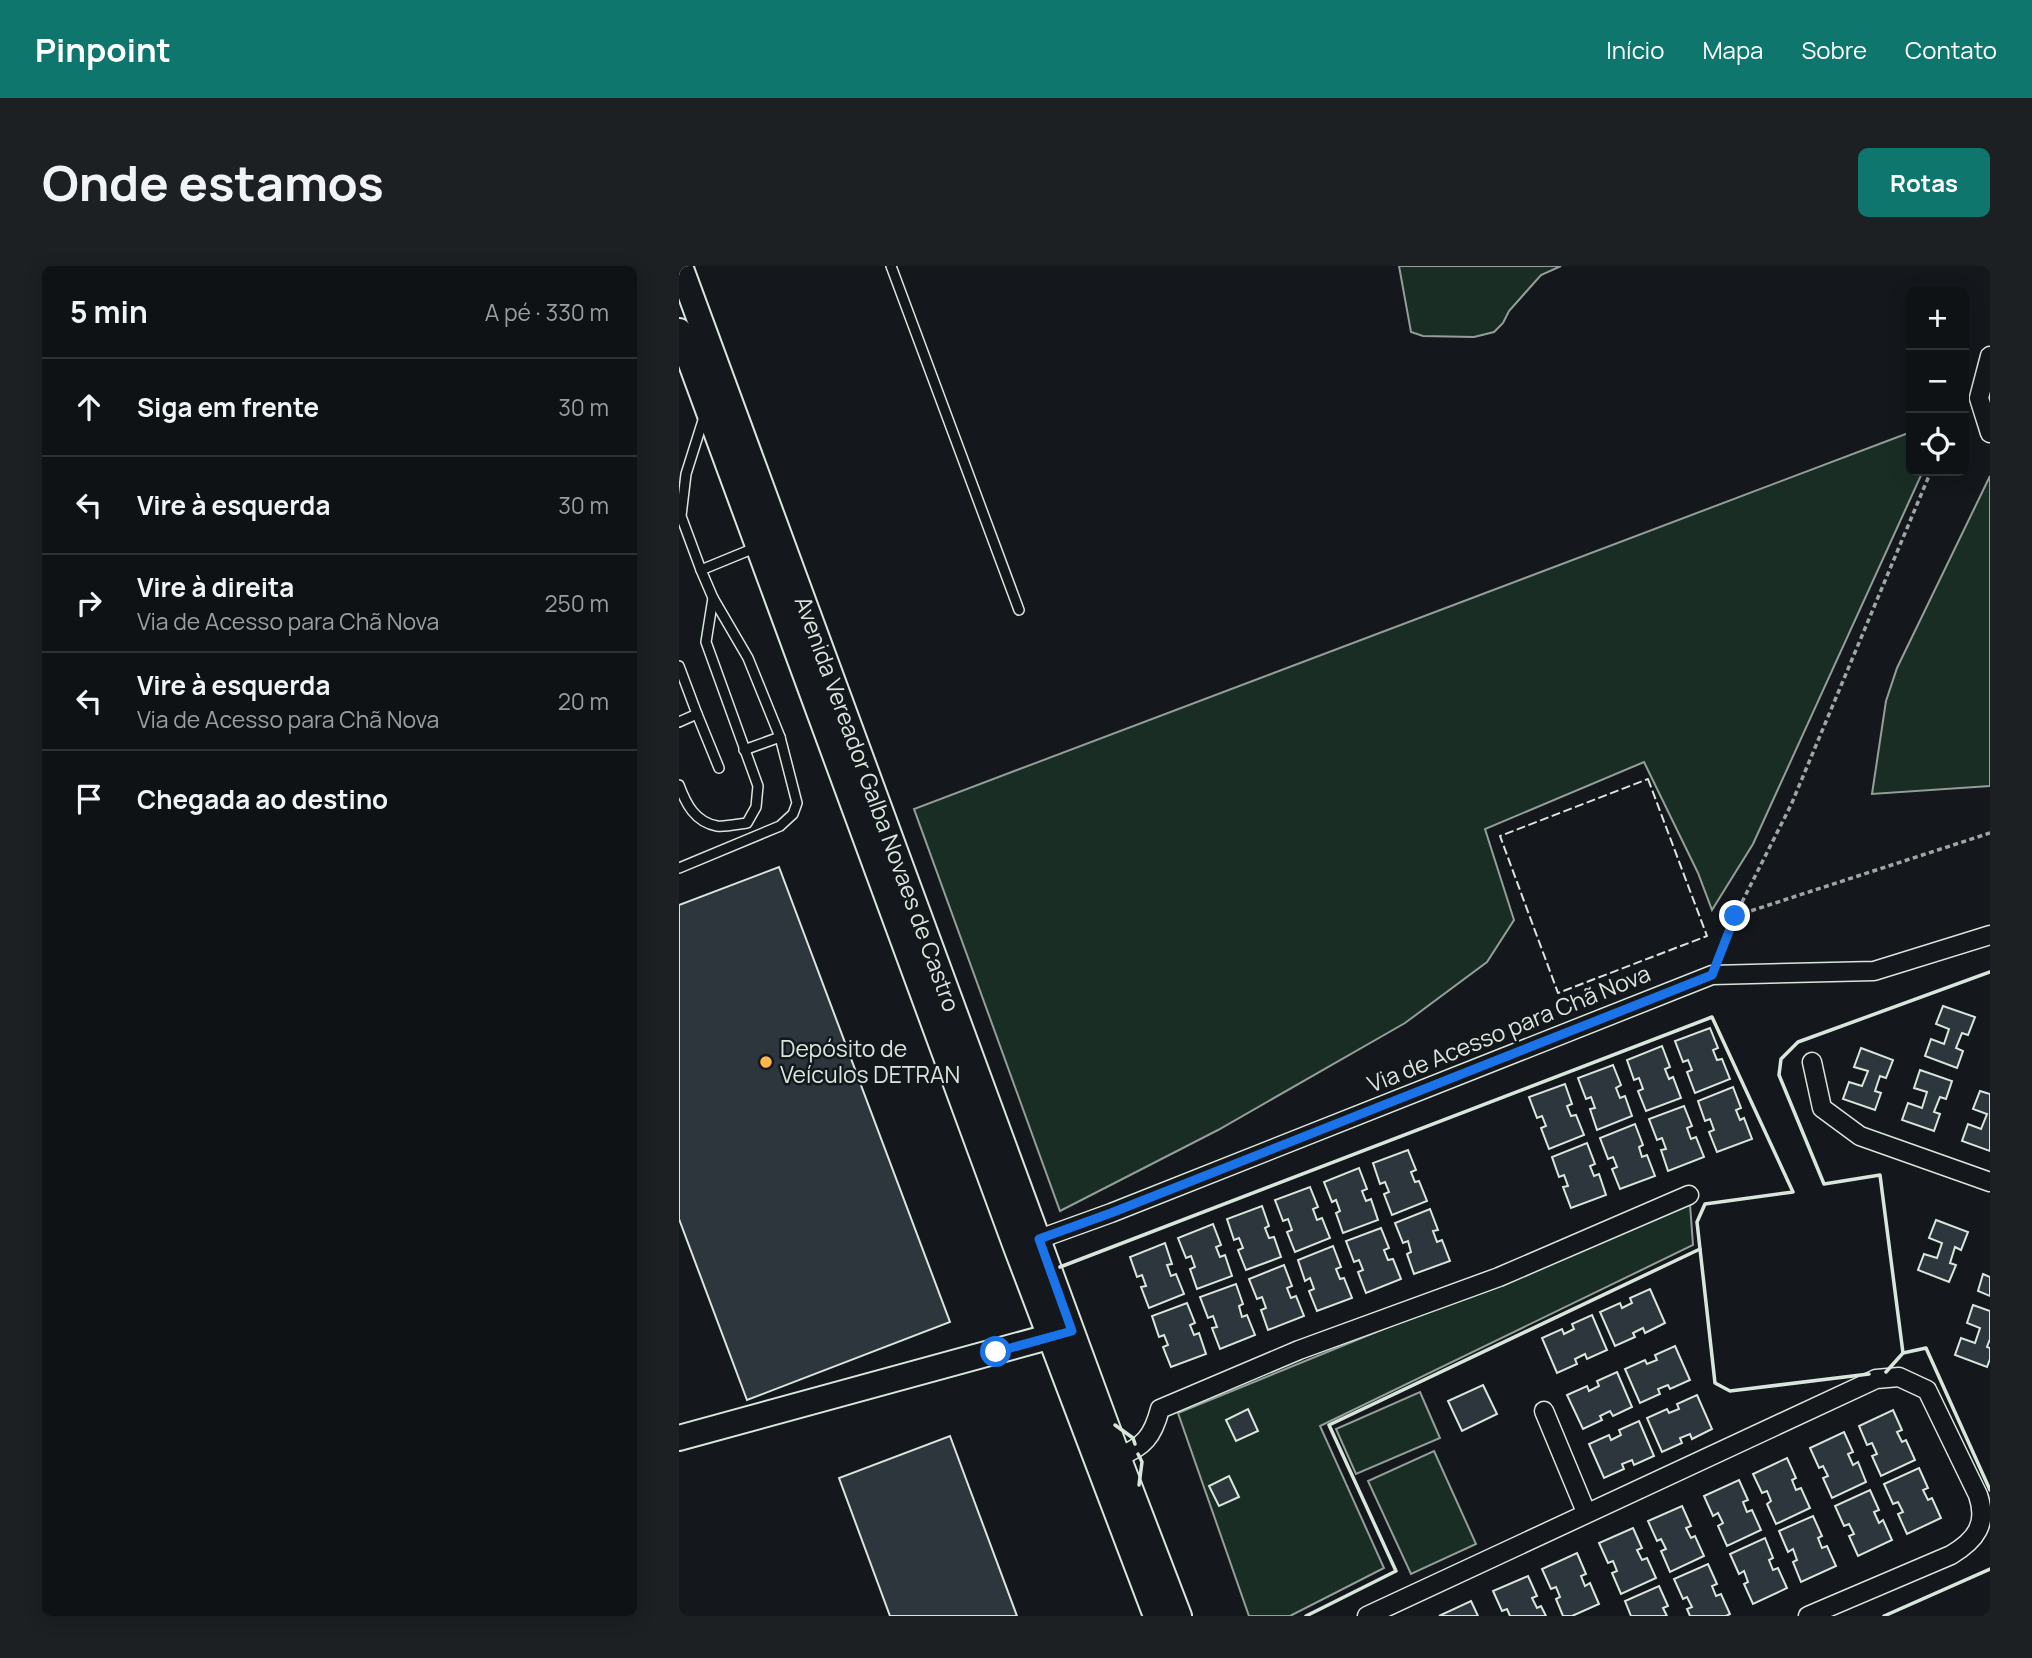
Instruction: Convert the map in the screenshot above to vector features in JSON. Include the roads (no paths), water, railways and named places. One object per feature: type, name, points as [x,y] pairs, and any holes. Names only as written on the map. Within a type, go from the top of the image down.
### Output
[{"type":"street","name":"Avenida Vereador Galba Novaes de Castro","points":[[680,266],[768,543],[1061,1334],[1156,1616]]},
{"type":"street","name":"Avenida Vereador Galba Novaes de Castro","points":[[679,331],[707,408],[768,543]]},
{"type":"street","points":[[1987,425],[1979,398],[1990,356]]},
{"type":"street","name":"Via de Acesso para Chã Nova","points":[[1027,1243],[1111,1213],[1712,975],[1874,971],[1990,935]]},
{"type":"street","points":[[1812,1062],[1822,1108],[1860,1136],[1990,1182]]},
{"type":"street","points":[[1118,1457],[1137,1450],[1154,1430],[1160,1409],[1299,1350],[1544,1259],[1689,1195]]},
{"type":"street","name":"Avenida Vereador Galba Novaes de Castro","points":[[1061,1334],[1118,1457],[1179,1616]]},
{"type":"street","points":[[679,1438],[1061,1334]]},
{"type":"street","points":[[1367,1616],[1876,1379],[1899,1377],[1927,1390],[1978,1495],[1983,1509],[1979,1531],[1967,1545],[1951,1555],[1808,1616]]},
{"type":"street","points":[[1544,1411],[1586,1513]]},
{"type":"lane","points":[[891,266],[1019,610]]},
{"type":"lane","points":[[679,868],[780,826],[793,814],[797,803],[779,737],[748,657],[713,598],[681,516],[686,474],[707,408]]},
{"type":"lane","points":[[701,570],[768,543]]},
{"type":"lane","points":[[679,785],[687,806],[698,817],[717,826],[747,823],[756,807],[758,786],[706,642],[713,598]]},
{"type":"lane","points":[[679,666],[719,768]]},
{"type":"lane","points":[[679,722],[697,714]]},
{"type":"lane","points":[[744,750],[779,737]]},
{"type":"place","name":"Depósito de Veículos DETRAN","points":[[766,1062]]}]
